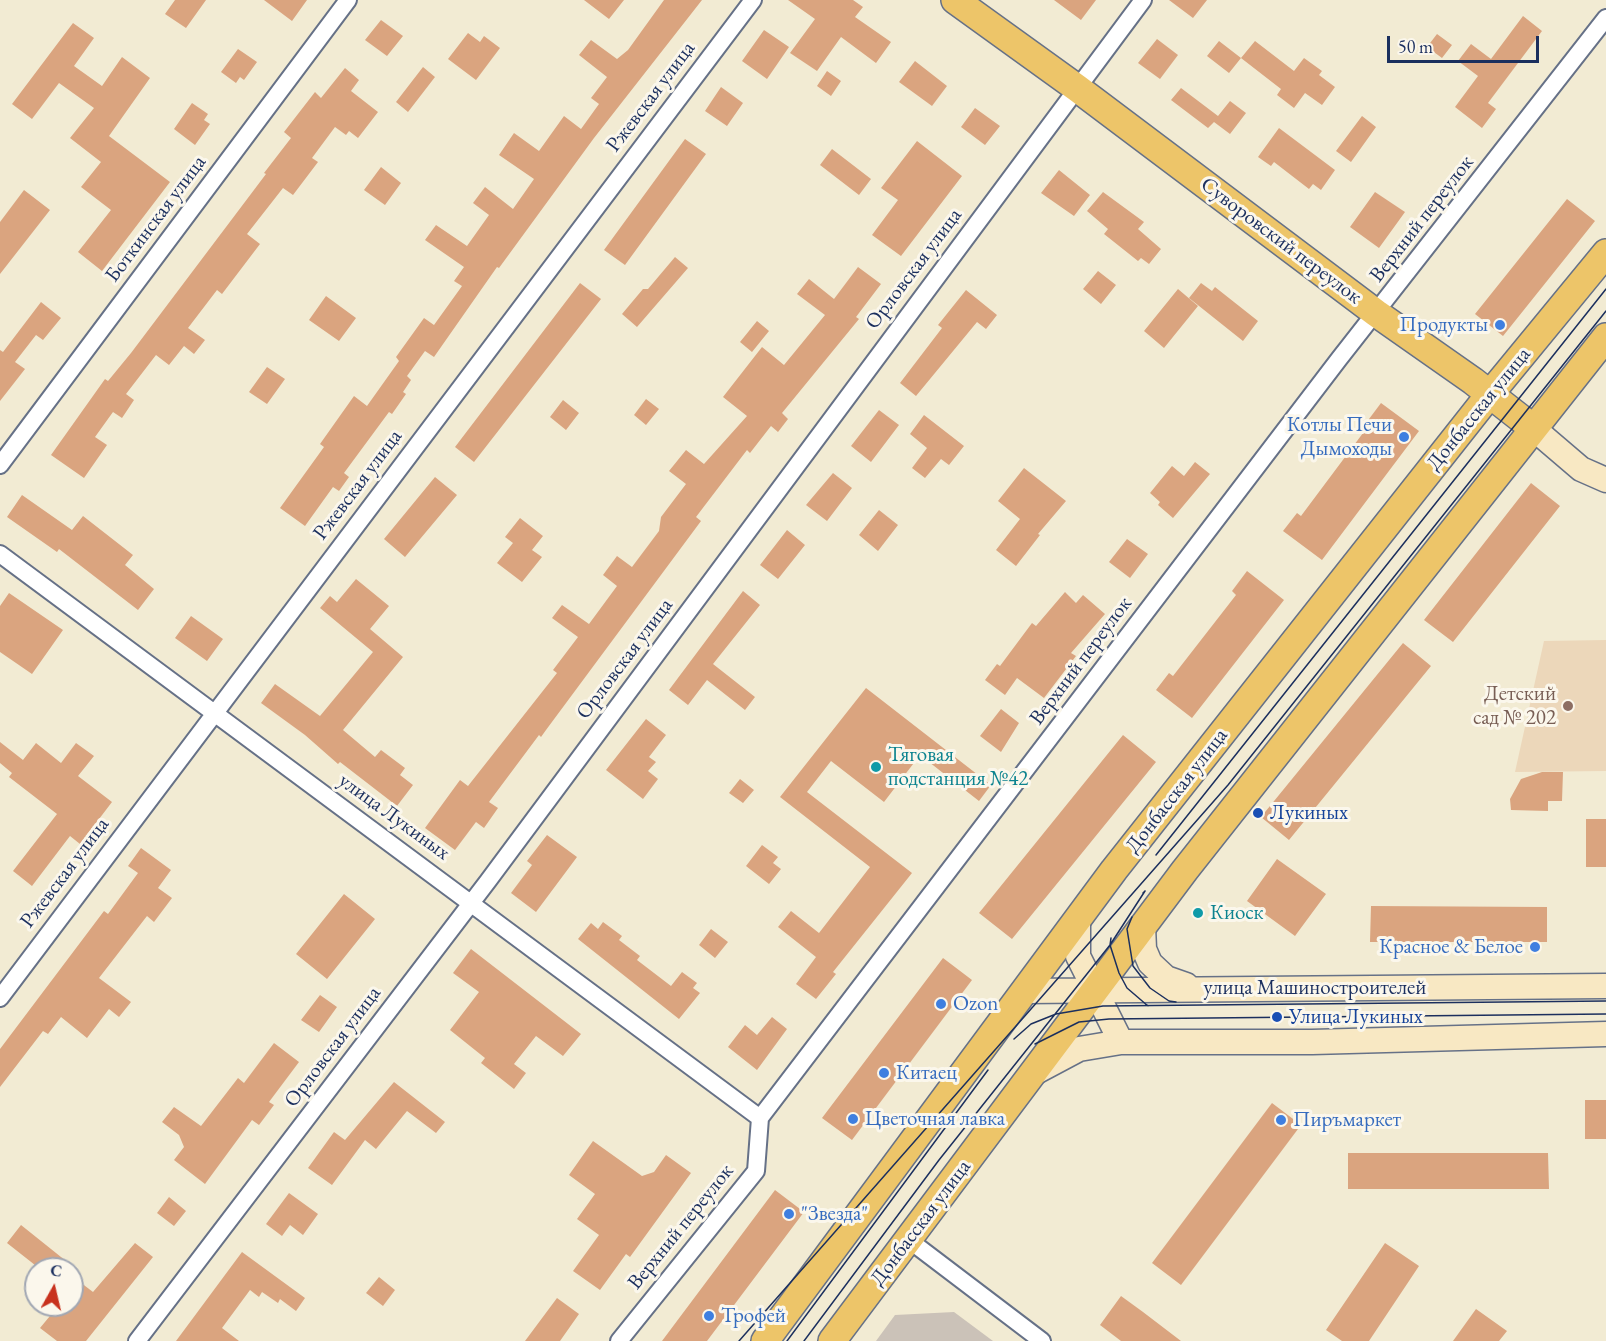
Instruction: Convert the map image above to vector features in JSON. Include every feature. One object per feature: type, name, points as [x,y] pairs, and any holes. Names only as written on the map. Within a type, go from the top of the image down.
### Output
[{"type":"main road","name":"Суворовский переулок","points":[[955,0],[1077,88],[1376,313],[1490,393],[1581,469],[1606,480]]},
{"type":"main road","name":"Донбасская улица","points":[[765,1341],[1078,919],[1490,393],[1606,253]]},
{"type":"main road","name":"Донбасская улица","points":[[831,1341],[909,1240],[1094,988],[1606,337]]},
{"type":"main road","points":[[1078,919],[1078,956],[1121,1042]]},
{"type":"main road","points":[[1143,926],[1144,949],[1149,963],[1166,978],[1194,988]]},
{"type":"main road","name":"улица Машиностроителей","points":[[1024,991],[1094,988],[1606,986]]},
{"type":"main road","points":[[1032,1074],[1079,1049],[1121,1042],[1312,1042],[1606,1034]]},
{"type":"street","name":"Боткинская улица","points":[[0,465],[348,0]]},
{"type":"street","name":"Ржевская улица","points":[[0,998],[753,0]]},
{"type":"street","name":"Орловская улица","points":[[137,1341],[470,903],[1143,0]]},
{"type":"street","name":"Верхний переулок","points":[[619,1341],[756,1171],[760,1118],[1376,313],[1606,18]]},
{"type":"street","name":"улица Лукиных","points":[[0,554],[760,1118]]},
{"type":"street","points":[[909,1240],[1042,1341]]},
{"type":"shaded area","name":"Детский сад № 202","points":[[1606,640],[1606,771],[1515,772],[1544,641]]},
{"type":"shaded area","points":[[954,1312],[993,1341],[876,1341],[895,1315]]},
{"type":"building","points":[[175,0],[206,0],[186,28],[165,14]]},
{"type":"building","points":[[264,0],[307,0],[292,21]]},
{"type":"building","points":[[584,0],[624,0],[609,19]]},
{"type":"building","points":[[664,0],[702,0],[594,138],[499,268],[497,267],[434,357],[425,351],[407,376],[411,380],[403,392],[406,394],[392,414],[389,412],[344,473],[349,477],[339,491],[333,487],[305,526],[280,508],[324,447],[320,444],[354,396],[367,406],[399,361],[396,357],[424,318],[434,325],[462,286],[454,281],[464,267],[425,240],[436,225],[467,246],[489,215],[473,203],[485,187],[513,209],[534,179],[499,155],[514,133],[539,151],[564,116],[581,129],[599,104],[591,98],[607,77],[579,55],[591,40],[617,59],[628,50]]},
{"type":"building","points":[[788,0],[853,0],[863,7],[855,17],[891,42],[876,63],[841,37],[817,71],[790,53],[815,19]]},
{"type":"building","points":[[1054,0],[1096,0],[1081,20]]},
{"type":"building","points":[[1169,0],[1207,0],[1193,18]]},
{"type":"building","points":[[1523,16],[1542,31],[1488,103],[1496,109],[1482,128],[1455,107],[1478,76],[1458,61],[1471,44],[1491,59]]},
{"type":"building","points":[[381,20],[403,36],[387,56],[365,40]]},
{"type":"building","points":[[73,23],[94,38],[74,66],[102,86],[122,57],[150,78],[109,136],[170,182],[102,271],[78,252],[111,210],[81,187],[101,162],[70,138],[94,108],[59,83],[32,119],[12,104]]},
{"type":"building","points":[[764,30],[789,47],[767,79],[742,61]]},
{"type":"building","points":[[468,33],[480,42],[484,36],[500,48],[476,80],[448,59]]},
{"type":"building","points":[[1437,34],[1452,45],[1442,58],[1427,47]]},
{"type":"building","points":[[1157,39],[1178,55],[1160,79],[1138,63]]},
{"type":"building","points":[[1219,41],[1241,58],[1229,73],[1207,56]]},
{"type":"building","points":[[1255,41],[1294,71],[1304,58],[1322,71],[1319,75],[1335,87],[1322,105],[1305,93],[1294,108],[1277,95],[1281,89],[1241,58]]},
{"type":"building","points":[[238,49],[257,62],[244,80],[240,77],[236,83],[221,72]]},
{"type":"building","points":[[915,61],[947,86],[932,106],[899,82]]},
{"type":"building","points":[[423,67],[435,77],[408,112],[396,102]]},
{"type":"building","points":[[345,68],[359,80],[351,91],[378,112],[358,138],[349,131],[346,135],[335,127],[312,158],[318,162],[293,195],[283,188],[247,234],[260,244],[222,294],[217,290],[188,328],[205,340],[194,354],[184,346],[169,365],[156,355],[126,394],[134,400],[122,418],[113,412],[95,437],[107,445],[84,478],[51,455],[105,379],[108,381],[131,353],[266,174],[264,173],[291,138],[284,132],[315,92],[321,98]]},
{"type":"building","points":[[827,71],[841,81],[831,96],[817,86]]},
{"type":"building","points":[[721,87],[743,103],[727,126],[705,111]]},
{"type":"building","points":[[1181,88],[1218,116],[1230,101],[1246,113],[1230,134],[1214,122],[1208,128],[1171,100]]},
{"type":"building","points":[[192,103],[208,114],[204,120],[210,124],[195,145],[174,129]]},
{"type":"building","points":[[975,108],[1000,126],[985,145],[961,127]]},
{"type":"building","points":[[1362,116],[1376,127],[1351,162],[1336,151]]},
{"type":"building","points":[[1279,128],[1335,170],[1321,190],[1313,184],[1309,189],[1274,162],[1271,166],[1258,157]]},
{"type":"building","points":[[685,139],[706,154],[625,265],[604,250]]},
{"type":"building","points":[[917,141],[962,176],[901,256],[872,235],[898,200],[881,188]]},
{"type":"building","points":[[832,149],[871,179],[859,195],[820,165]]},
{"type":"building","points":[[381,167],[401,183],[385,205],[364,190]]},
{"type":"building","points":[[1059,170],[1090,195],[1074,216],[1041,193]]},
{"type":"building","points":[[24,190],[50,210],[0,274],[0,222]]},
{"type":"building","points":[[1103,192],[1144,222],[1138,229],[1161,249],[1149,264],[1141,258],[1138,261],[1104,234],[1108,229],[1087,211]]},
{"type":"building","points":[[1375,192],[1405,212],[1379,248],[1350,227]]},
{"type":"building","points":[[1567,199],[1595,221],[1503,336],[1475,314]]},
{"type":"building","points":[[675,257],[688,268],[637,327],[622,314],[643,289],[648,289]]},
{"type":"building","points":[[858,267],[881,284],[856,317],[859,319],[782,413],[788,419],[778,432],[771,426],[750,453],[747,450],[696,517],[701,521],[541,737],[539,735],[489,802],[498,808],[484,828],[476,822],[455,850],[425,828],[460,780],[468,786],[557,673],[553,670],[578,637],[552,618],[562,605],[589,624],[617,586],[603,575],[617,556],[632,567],[659,531],[661,517],[686,484],[669,471],[686,450],[704,464],[747,416],[723,397],[762,347],[784,365],[825,315],[797,294],[809,279],[834,299]]},
{"type":"building","points":[[1098,271],[1116,285],[1101,304],[1083,289]]},
{"type":"building","points":[[580,283],[601,299],[474,462],[455,447]]},
{"type":"building","points":[[1201,283],[1212,291],[1215,287],[1258,321],[1243,341],[1189,298]]},
{"type":"building","points":[[1178,289],[1198,306],[1164,348],[1144,331]]},
{"type":"building","points":[[966,290],[997,315],[986,329],[977,322],[916,396],[900,383],[942,328],[938,325]]},
{"type":"building","points":[[326,296],[356,318],[339,341],[309,320]]},
{"type":"building","points":[[41,302],[61,318],[43,340],[36,335],[15,362],[25,369],[0,401],[0,350],[3,352]]},
{"type":"building","points":[[757,321],[769,331],[752,352],[740,342]]},
{"type":"building","points":[[267,367],[285,379],[267,404],[249,392]]},
{"type":"building","points":[[646,399],[659,409],[646,425],[634,415]]},
{"type":"building","points":[[563,400],[579,413],[566,430],[550,417]]},
{"type":"building","points":[[1381,403],[1419,431],[1322,560],[1283,531],[1297,513],[1301,516],[1366,429],[1363,427]]},
{"type":"building","points":[[879,410],[899,425],[871,462],[851,446]]},
{"type":"building","points":[[924,415],[964,446],[949,465],[941,459],[925,478],[912,468],[927,448],[910,434]]},
{"type":"building","points":[[1195,462],[1210,474],[1173,518],[1158,505],[1160,502],[1150,493],[1172,466],[1184,476]]},
{"type":"building","points":[[1024,468],[1066,501],[1038,534],[1040,535],[1016,566],[996,550],[1020,519],[998,501]]},
{"type":"building","points":[[833,473],[852,488],[827,521],[806,505]]},
{"type":"building","points":[[435,477],[457,495],[405,557],[384,539]]},
{"type":"building","points":[[1531,483],[1560,506],[1453,642],[1424,620]]},
{"type":"building","points":[[22,495],[72,530],[83,516],[133,555],[125,565],[154,589],[138,610],[59,549],[57,552],[7,517]]},
{"type":"building","points":[[879,510],[898,525],[878,551],[859,535]]},
{"type":"building","points":[[520,518],[543,536],[532,550],[542,557],[522,582],[497,563],[513,543],[505,537]]},
{"type":"building","points":[[787,530],[805,545],[778,579],[760,565]]},
{"type":"building","points":[[1127,539],[1148,554],[1130,578],[1109,562]]},
{"type":"building","points":[[1247,571],[1284,600],[1192,718],[1156,690],[1169,673],[1173,676],[1236,595],[1232,591]]},
{"type":"building","points":[[356,579],[389,606],[370,629],[403,657],[343,730],[375,757],[381,750],[405,768],[400,775],[413,785],[397,806],[340,762],[338,764],[305,735],[261,703],[275,684],[320,716],[373,652],[320,608],[330,596],[337,602]]},
{"type":"building","points":[[743,591],[760,605],[713,664],[755,697],[745,710],[707,680],[688,705],[669,690]]},
{"type":"building","points":[[1065,592],[1076,603],[1083,595],[1105,614],[1071,653],[1076,656],[1044,698],[1017,678],[1005,695],[985,680],[997,664],[1000,666],[1032,623],[1036,626]]},
{"type":"building","points":[[9,593],[63,630],[32,674],[0,652],[0,606]]},
{"type":"building","points":[[191,616],[223,639],[207,661],[175,638]]},
{"type":"building","points":[[1403,643],[1431,666],[1289,840],[1261,817]]},
{"type":"building","points":[[866,688],[991,785],[979,801],[920,755],[884,802],[831,761],[807,792],[912,873],[833,972],[836,974],[816,999],[796,984],[816,957],[778,927],[791,911],[819,933],[870,867],[780,797]]},
{"type":"building","points":[[1001,709],[1019,723],[1001,752],[980,736]]},
{"type":"building","points":[[646,719],[666,735],[649,757],[656,762],[648,771],[658,779],[643,799],[606,770]]},
{"type":"building","points":[[1123,735],[1156,762],[1012,939],[979,913]]},
{"type":"building","points":[[0,742],[23,760],[36,743],[61,763],[76,743],[94,756],[78,776],[112,802],[80,844],[70,836],[32,886],[13,871],[57,814],[9,777],[12,773],[0,763]]},
{"type":"building","points":[[1542,772],[1563,772],[1562,801],[1548,801],[1548,811],[1511,810],[1510,799],[1521,779]]},
{"type":"building","points":[[740,779],[754,790],[743,803],[729,793]]},
{"type":"building","points":[[1586,819],[1606,819],[1606,867],[1586,867]]},
{"type":"building","points":[[547,835],[577,857],[536,912],[511,893],[532,865],[527,861]]},
{"type":"building","points":[[762,845],[778,857],[773,863],[781,869],[769,884],[746,866]]},
{"type":"building","points":[[141,848],[171,870],[158,888],[172,898],[154,922],[147,916],[99,978],[131,1002],[119,1017],[109,1009],[87,1038],[61,1017],[48,1034],[43,1031],[0,1087],[0,1049],[104,911],[108,914],[138,873],[128,866]]},
{"type":"building","points":[[1277,859],[1326,894],[1295,936],[1247,901]]},
{"type":"building","points":[[344,894],[375,919],[327,979],[296,954]]},
{"type":"building","points":[[1371,906],[1547,907],[1547,942],[1370,942]]},
{"type":"building","points":[[603,922],[622,936],[619,940],[640,956],[637,960],[671,986],[682,972],[697,983],[693,988],[700,993],[679,1019],[578,939],[591,923],[598,929]]},
{"type":"building","points":[[711,929],[728,942],[715,958],[699,945]]},
{"type":"building","points":[[471,949],[581,1034],[563,1056],[536,1036],[514,1064],[526,1073],[514,1089],[481,1063],[485,1058],[450,1030],[479,992],[453,973]]},
{"type":"building","points":[[943,958],[972,980],[852,1140],[822,1118]]},
{"type":"building","points":[[320,995],[337,1007],[319,1032],[301,1020]]},
{"type":"building","points":[[772,1017],[787,1029],[757,1070],[728,1047],[745,1025],[757,1035]]},
{"type":"building","points":[[274,1043],[299,1062],[269,1102],[274,1105],[259,1125],[252,1120],[205,1184],[174,1160],[184,1147],[179,1135],[162,1122],[174,1107],[201,1126],[238,1078],[244,1083]]},
{"type":"building","points":[[394,1082],[445,1122],[436,1133],[407,1111],[376,1149],[365,1140],[332,1185],[308,1168],[334,1132],[345,1140]]},
{"type":"building","points":[[1585,1100],[1606,1100],[1606,1139],[1585,1139]]},
{"type":"building","points":[[1272,1103],[1301,1125],[1181,1285],[1152,1263]]},
{"type":"building","points":[[593,1141],[642,1176],[654,1172],[666,1155],[691,1173],[630,1257],[626,1254],[600,1290],[573,1271],[599,1235],[577,1219],[595,1194],[569,1175]]},
{"type":"building","points":[[1348,1153],[1548,1153],[1549,1189],[1348,1189]]},
{"type":"building","points":[[775,1190],[804,1212],[707,1341],[662,1341]]},
{"type":"building","points":[[289,1193],[318,1214],[303,1235],[290,1225],[282,1236],[266,1224]]},
{"type":"building","points":[[169,1197],[186,1211],[174,1226],[157,1213]]},
{"type":"building","points":[[21,1225],[61,1257],[25,1257],[7,1243]]},
{"type":"building","points":[[135,1243],[153,1257],[86,1341],[57,1341],[40,1328],[49,1317],[84,1317],[84,1285],[93,1292]]},
{"type":"building","points":[[1385,1243],[1419,1266],[1369,1341],[1342,1341],[1326,1330]]},
{"type":"building","points":[[242,1252],[305,1298],[296,1311],[280,1299],[278,1303],[262,1292],[259,1297],[250,1290],[222,1328],[239,1341],[176,1341]]},
{"type":"building","points":[[379,1277],[395,1290],[383,1306],[366,1293]]},
{"type":"building","points":[[1121,1296],[1181,1341],[1121,1341],[1100,1325]]},
{"type":"building","points":[[557,1298],[579,1314],[560,1341],[525,1341]]},
{"type":"building","points":[[1476,1309],[1507,1331],[1499,1341],[1453,1341]]},
{"type":"tram line","points":[[1156,855],[1606,289]]},
{"type":"tram line","points":[[739,1341],[1228,785],[1606,311]]},
{"type":"tram line","points":[[804,1341],[939,1160],[1110,945],[1145,891],[1143,893]]},
{"type":"tram line","points":[[1132,917],[1127,929],[1133,966],[1150,988],[1169,1001],[1176,1002]]},
{"type":"tram line","points":[[1111,938],[1110,945],[1119,973],[1127,988],[1148,1006]]},
{"type":"tram line","points":[[1014,1039],[1031,1024],[1056,1014],[1103,1006],[1606,1001]]},
{"type":"tram line","points":[[1035,1044],[1079,1022],[1109,1019],[1606,1014]]},
{"type":"tram line","points":[[787,1341],[988,1070]]},
{"type":"place","name":"Продукты","points":[[1500,325]]},
{"type":"place","name":"Котлы Печи Дымоходы","points":[[1404,437]]},
{"type":"place","name":"Детский сад № 202","points":[[1568,706]]},
{"type":"place","name":"Тяговая подстанция №42","points":[[876,767]]},
{"type":"place","name":"Лукиных","points":[[1258,813]]},
{"type":"place","name":"Киоск","points":[[1198,913]]},
{"type":"place","name":"Красное & Белое","points":[[1535,947]]},
{"type":"place","name":"Ozon","points":[[941,1004]]},
{"type":"place","name":"Улица Лукиных","points":[[1277,1017]]},
{"type":"place","name":"Китаец","points":[[884,1073]]},
{"type":"place","name":"Цветочная лавка","points":[[853,1119]]},
{"type":"place","name":"Пиръмаркет","points":[[1281,1120]]},
{"type":"place","name":"\"Звезда\"","points":[[789,1214]]},
{"type":"place","name":"Трофей","points":[[709,1316]]}]
